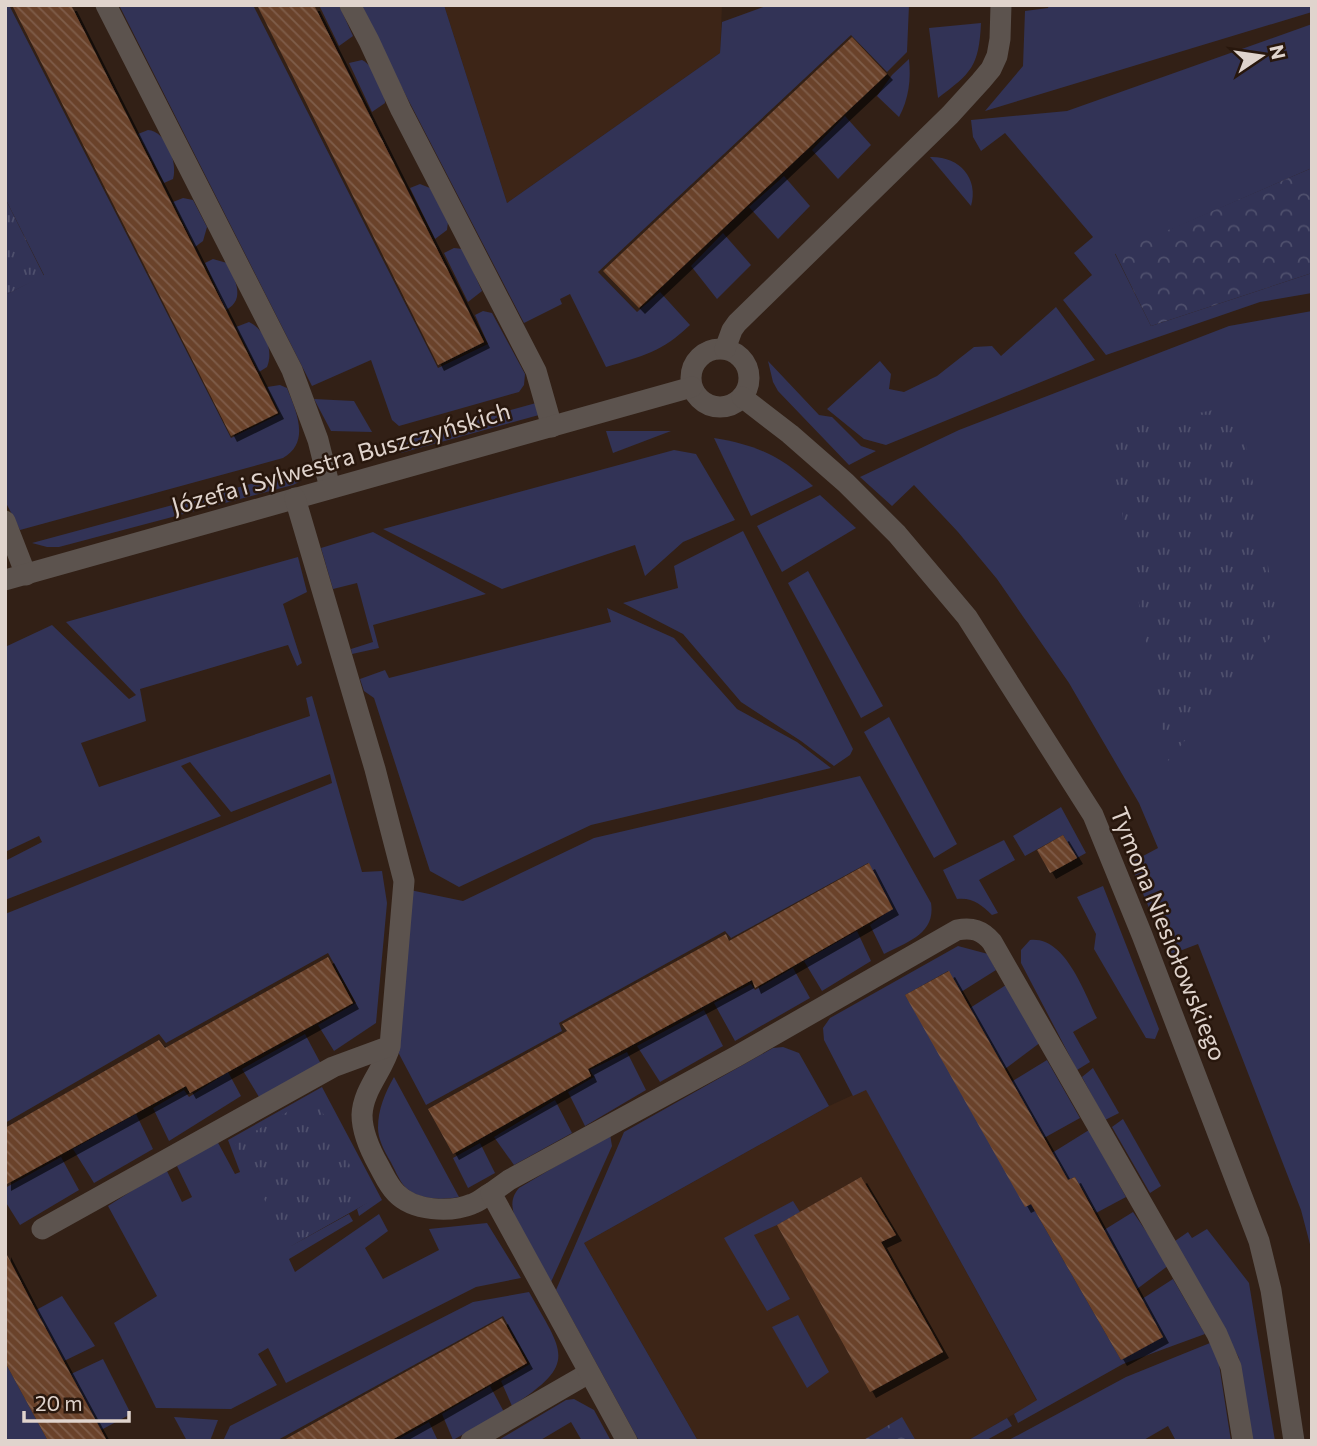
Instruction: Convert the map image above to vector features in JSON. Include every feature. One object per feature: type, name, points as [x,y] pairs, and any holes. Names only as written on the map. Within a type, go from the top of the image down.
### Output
[{"type":"street","points":[[106,5],[292,370],[318,440],[330,488]]},
{"type":"street","points":[[350,5],[401,110],[536,371],[552,427]]},
{"type":"street","points":[[725,349],[737,323],[950,115],[986,75],[997,56],[1001,5]]},
{"type":"street","points":[[725,349],[735,353],[747,367],[748,385],[742,397],[730,405],[713,407],[697,396],[692,387],[692,367],[706,352],[725,349]]},
{"type":"street","name":"Józefa i Sylwestra Buszczyńskich","points":[[16,578],[692,387]]},
{"type":"street","name":"Tymona Niesiołowskiego","points":[[742,397],[790,434],[846,484],[897,534],[967,617],[1093,815],[1259,1241],[1270,1290],[1294,1441]]},
{"type":"street","points":[[295,498],[375,769],[404,881],[390,1046],[366,1097],[362,1114],[365,1136],[388,1183],[397,1195],[410,1202],[433,1208],[448,1209],[472,1204],[509,1180],[737,1056],[957,930],[976,929],[992,942],[1224,1346],[1236,1386],[1243,1441]]},
{"type":"street","points":[[5,521],[16,578]]},
{"type":"street","points":[[42,1229],[333,1067],[390,1046]]},
{"type":"street","points":[[491,1193],[627,1441]]},
{"type":"street","points":[[471,1441],[589,1373]]},
{"type":"shaded area","points":[[444,5],[722,5],[720,53],[507,203]]},
{"type":"shaded area","points":[[866,1089],[1037,1401],[967,1441],[698,1441],[584,1243],[829,1106]]},
{"type":"green space","points":[[5,5],[9,5],[231,438],[280,414],[267,387],[280,385],[287,388],[297,416],[299,435],[297,444],[283,458],[20,530],[5,501],[5,295],[44,275],[5,198]]},
{"type":"green space","points":[[119,5],[253,5],[438,368],[488,344],[475,315],[483,311],[492,313],[525,374],[524,385],[519,392],[399,426],[392,420],[371,360],[312,386]]},
{"type":"green space","points":[[319,5],[339,5],[353,36],[339,46]]},
{"type":"green space","points":[[359,5],[444,5],[507,203],[720,53],[722,22],[769,5],[909,5],[907,52],[887,72],[851,35],[598,272],[637,312],[660,292],[690,325],[661,347],[606,367],[570,294],[560,299],[562,304],[524,323]]},
{"type":"green space","points":[[1049,5],[1312,5],[1312,12],[985,111],[1023,66],[1025,11],[1048,8]]},
{"type":"green space","points":[[981,23],[978,50],[971,68],[938,98],[929,28]]},
{"type":"green space","points":[[1312,24],[1312,168],[1115,254],[1151,326],[1312,273],[1312,293],[1260,302],[1106,355],[1063,300],[1092,275],[1074,253],[1093,237],[1005,133],[981,151],[973,137],[971,120],[1067,111]]},
{"type":"green space","points":[[909,59],[908,89],[899,117],[877,96],[892,75]]},
{"type":"green space","points":[[362,60],[375,73],[385,98],[385,103],[372,112],[349,63]]},
{"type":"green space","points":[[845,116],[871,145],[838,179],[812,150]]},
{"type":"green space","points":[[148,130],[160,136],[172,157],[173,179],[164,183],[138,134]]},
{"type":"green space","points":[[930,157],[950,160],[964,171],[972,186],[971,206]]},
{"type":"green space","points":[[1312,168],[1312,273],[1151,326],[1115,253]]},
{"type":"green space","points":[[784,176],[810,206],[778,239],[749,207]]},
{"type":"green space","points":[[420,184],[430,188],[448,222],[447,230],[435,239],[410,188]]},
{"type":"green space","points":[[5,198],[44,276],[5,295]]},
{"type":"green space","points":[[183,198],[193,200],[207,227],[203,241],[195,247],[173,202]]},
{"type":"green space","points":[[723,233],[751,265],[717,299],[691,266]]},
{"type":"green space","points":[[454,248],[463,249],[482,291],[468,302],[444,253]]},
{"type":"green space","points":[[213,259],[227,263],[237,288],[236,300],[226,310],[205,263]]},
{"type":"green space","points":[[1056,307],[1095,360],[886,445],[864,439],[827,409],[880,361],[891,374],[889,389],[904,392],[937,376],[974,347],[992,346],[1001,356]]},
{"type":"green space","points":[[1312,311],[1312,1252],[1301,1210],[1198,944],[1169,955],[1130,863],[1158,848],[1139,803],[1069,683],[997,579],[958,532],[914,485],[892,506],[860,477],[959,430],[1229,326]]},
{"type":"green space","points":[[249,322],[264,335],[269,347],[267,367],[259,372],[236,327]]},
{"type":"green space","points":[[768,361],[819,415],[832,417],[861,446],[876,451],[849,465],[778,391]]},
{"type":"green space","points":[[314,399],[354,401],[372,432],[331,431]]},
{"type":"green space","points":[[536,403],[539,415],[401,453],[397,441]]},
{"type":"green space","points":[[1239,405],[1279,627],[1168,761],[1107,431]]},
{"type":"green space","points":[[606,431],[671,431],[613,453]]},
{"type":"green space","points":[[714,438],[768,453],[813,486],[751,516]]},
{"type":"green space","points":[[674,450],[696,454],[735,520],[683,542],[645,576],[635,545],[502,589],[383,529]]},
{"type":"green space","points":[[302,470],[301,481],[293,485],[59,547],[32,543]]},
{"type":"green space","points":[[820,495],[856,528],[782,572],[757,526]]},
{"type":"green space","points":[[743,531],[853,749],[850,755],[834,766],[741,702],[683,634],[623,603],[678,588],[674,566]]},
{"type":"green space","points":[[373,532],[486,594],[373,625],[379,648],[352,654],[351,649],[373,642],[357,583],[333,589],[321,548]]},
{"type":"green space","points":[[298,557],[307,592],[283,604],[302,663],[297,666],[288,645],[140,689],[146,721],[81,743],[99,787],[310,716],[306,698],[312,696],[362,872],[382,871],[387,903],[376,1023],[334,1051],[318,1025],[356,1003],[328,953],[166,1043],[159,1034],[5,1123],[5,914],[332,783],[330,774],[231,812],[190,762],[181,766],[221,816],[5,900],[5,861],[42,842],[39,836],[5,852],[5,647],[52,625],[129,699],[136,695],[66,622]]},
{"type":"green space","points":[[808,571],[883,706],[861,718],[788,583]]},
{"type":"green space","points":[[607,608],[674,638],[737,709],[797,742],[831,768],[591,825],[459,887],[430,871],[374,698],[364,691],[360,679],[385,670],[389,678],[611,622]]},
{"type":"green space","points":[[889,717],[957,844],[934,858],[864,732]]},
{"type":"green space","points":[[860,776],[931,903],[929,922],[918,936],[884,954],[870,925],[893,908],[868,863],[731,938],[725,931],[559,1023],[562,1031],[426,1105],[398,1052],[410,890],[463,901],[594,838]]},
{"type":"green space","points":[[1061,807],[1086,853],[1077,858],[1063,835],[1025,856],[1013,836]]},
{"type":"green space","points":[[1004,840],[1015,860],[979,880],[998,913],[992,915],[976,902],[957,899],[943,870]]},
{"type":"green space","points":[[1103,886],[1159,1029],[1155,1039],[1146,1038],[1094,949],[1096,934],[1077,897]]},
{"type":"green space","points":[[857,931],[871,961],[822,991],[804,961]]},
{"type":"green space","points":[[1030,940],[1042,941],[1063,956],[1072,968],[1097,1018],[1073,1032],[1090,1062],[1077,1070],[1021,963],[1021,950]]},
{"type":"green space","points":[[958,946],[988,954],[996,970],[961,992],[948,971],[905,995],[1121,1360],[1163,1337],[1142,1299],[1173,1279],[1205,1334],[1123,1364],[1018,1423],[1014,1414],[1037,1400],[866,1090],[853,1096],[824,1040],[823,1028],[830,1018]]},
{"type":"green space","points":[[793,968],[810,998],[735,1041],[714,1003],[751,984],[755,990]]},
{"type":"green space","points":[[1006,985],[1041,1042],[1005,1069],[970,1008]]},
{"type":"green space","points":[[704,1010],[723,1046],[660,1082],[637,1046]]},
{"type":"green space","points":[[305,1034],[321,1064],[259,1097],[242,1069]]},
{"type":"green space","points":[[783,1047],[799,1053],[829,1106],[584,1243],[698,1441],[639,1441],[556,1290],[624,1132],[773,1048]]},
{"type":"green space","points":[[627,1052],[646,1090],[585,1126],[568,1092],[594,1077],[590,1070]]},
{"type":"green space","points":[[1047,1060],[1080,1118],[1044,1138],[1011,1082]]},
{"type":"green space","points":[[1093,1068],[1119,1113],[1105,1120],[1082,1077]]},
{"type":"green space","points":[[228,1072],[241,1096],[169,1141],[153,1108],[184,1090],[189,1097]]},
{"type":"green space","points":[[394,1077],[459,1197],[424,1197],[406,1188],[399,1178],[382,1144],[378,1128],[383,1101]]},
{"type":"green space","points":[[322,1087],[382,1200],[359,1216],[357,1209],[368,1202],[289,1247],[349,1214],[353,1221],[289,1259],[295,1272],[379,1214],[388,1231],[365,1248],[383,1279],[439,1250],[429,1229],[487,1223],[521,1278],[476,1287],[286,1383],[268,1348],[258,1354],[277,1385],[231,1409],[156,1408],[114,1323],[157,1296],[108,1206],[166,1169],[182,1202],[192,1197],[177,1166],[216,1139],[235,1174],[240,1172],[228,1140]]},
{"type":"green space","points":[[314,1096],[369,1202],[289,1247],[235,1143]]},
{"type":"green space","points":[[555,1100],[572,1133],[514,1165],[494,1137]]},
{"type":"green space","points":[[136,1114],[153,1149],[94,1183],[73,1149]]},
{"type":"green space","points":[[1123,1119],[1161,1186],[1150,1193],[1112,1127]]},
{"type":"green space","points":[[1089,1130],[1126,1197],[1096,1213],[1075,1177],[1068,1180],[1052,1153]]},
{"type":"green space","points":[[610,1134],[612,1146],[551,1282],[515,1217],[512,1205],[514,1195],[519,1188]]},
{"type":"green space","points":[[480,1143],[495,1173],[468,1188],[453,1158]]},
{"type":"green space","points":[[61,1157],[79,1190],[20,1225],[5,1201],[5,1188]]},
{"type":"green space","points":[[793,1201],[800,1212],[754,1235],[790,1299],[767,1311],[724,1238]]},
{"type":"green space","points":[[1133,1212],[1169,1265],[1137,1289],[1104,1230]]},
{"type":"green space","points":[[1207,1229],[1249,1283],[1275,1441],[1252,1441],[1239,1358],[1175,1241],[1188,1232],[1192,1238]]},
{"type":"green space","points":[[529,1292],[550,1330],[558,1356],[556,1367],[548,1379],[512,1406],[501,1381],[530,1364],[503,1316],[276,1441],[223,1441],[230,1426],[473,1302]]},
{"type":"green space","points":[[62,1296],[95,1346],[64,1361],[36,1310]]},
{"type":"green space","points":[[798,1315],[829,1372],[807,1388],[772,1327]]},
{"type":"green space","points":[[1210,1343],[1218,1358],[1231,1441],[1176,1441],[1168,1426],[1142,1441],[1007,1441],[1126,1377]]},
{"type":"green space","points":[[103,1359],[131,1414],[101,1430],[71,1374]]},
{"type":"green space","points":[[5,1362],[48,1441],[5,1441]]},
{"type":"green space","points":[[490,1386],[504,1412],[453,1440],[442,1414]]},
{"type":"green space","points":[[574,1399],[594,1410],[611,1441],[582,1441],[571,1422],[539,1441],[497,1441],[566,1400]]},
{"type":"green space","points":[[174,1417],[218,1420],[210,1441],[187,1441]]},
{"type":"green space","points":[[902,1417],[916,1441],[862,1441]]},
{"type":"green space","points":[[1007,1418],[1012,1426],[985,1441],[967,1441]]},
{"type":"green space","points":[[429,1422],[438,1441],[395,1441]]},
{"type":"building","points":[[12,5],[71,5],[278,413],[231,436]]},
{"type":"building","points":[[257,5],[314,5],[484,342],[438,365]]},
{"type":"building","points":[[852,37],[887,74],[639,308],[603,271]]},
{"type":"building","points":[[1063,835],[1077,858],[1050,873],[1037,850]]},
{"type":"building","points":[[869,863],[893,909],[755,988],[752,980],[588,1069],[591,1076],[453,1154],[428,1109],[567,1031],[562,1024],[726,934],[729,941]]},
{"type":"building","points":[[328,957],[353,1003],[190,1093],[186,1086],[5,1185],[5,1128],[159,1040],[165,1048]]},
{"type":"building","points":[[949,971],[1068,1180],[1075,1177],[1163,1337],[1121,1360],[1031,1204],[1025,1207],[905,995]]},
{"type":"building","points":[[861,1177],[896,1235],[881,1242],[943,1352],[870,1392],[777,1225]]},
{"type":"building","points":[[5,1251],[107,1441],[48,1441],[5,1362]]},
{"type":"building","points":[[502,1318],[527,1363],[433,1417],[390,1441],[282,1441]]}]
